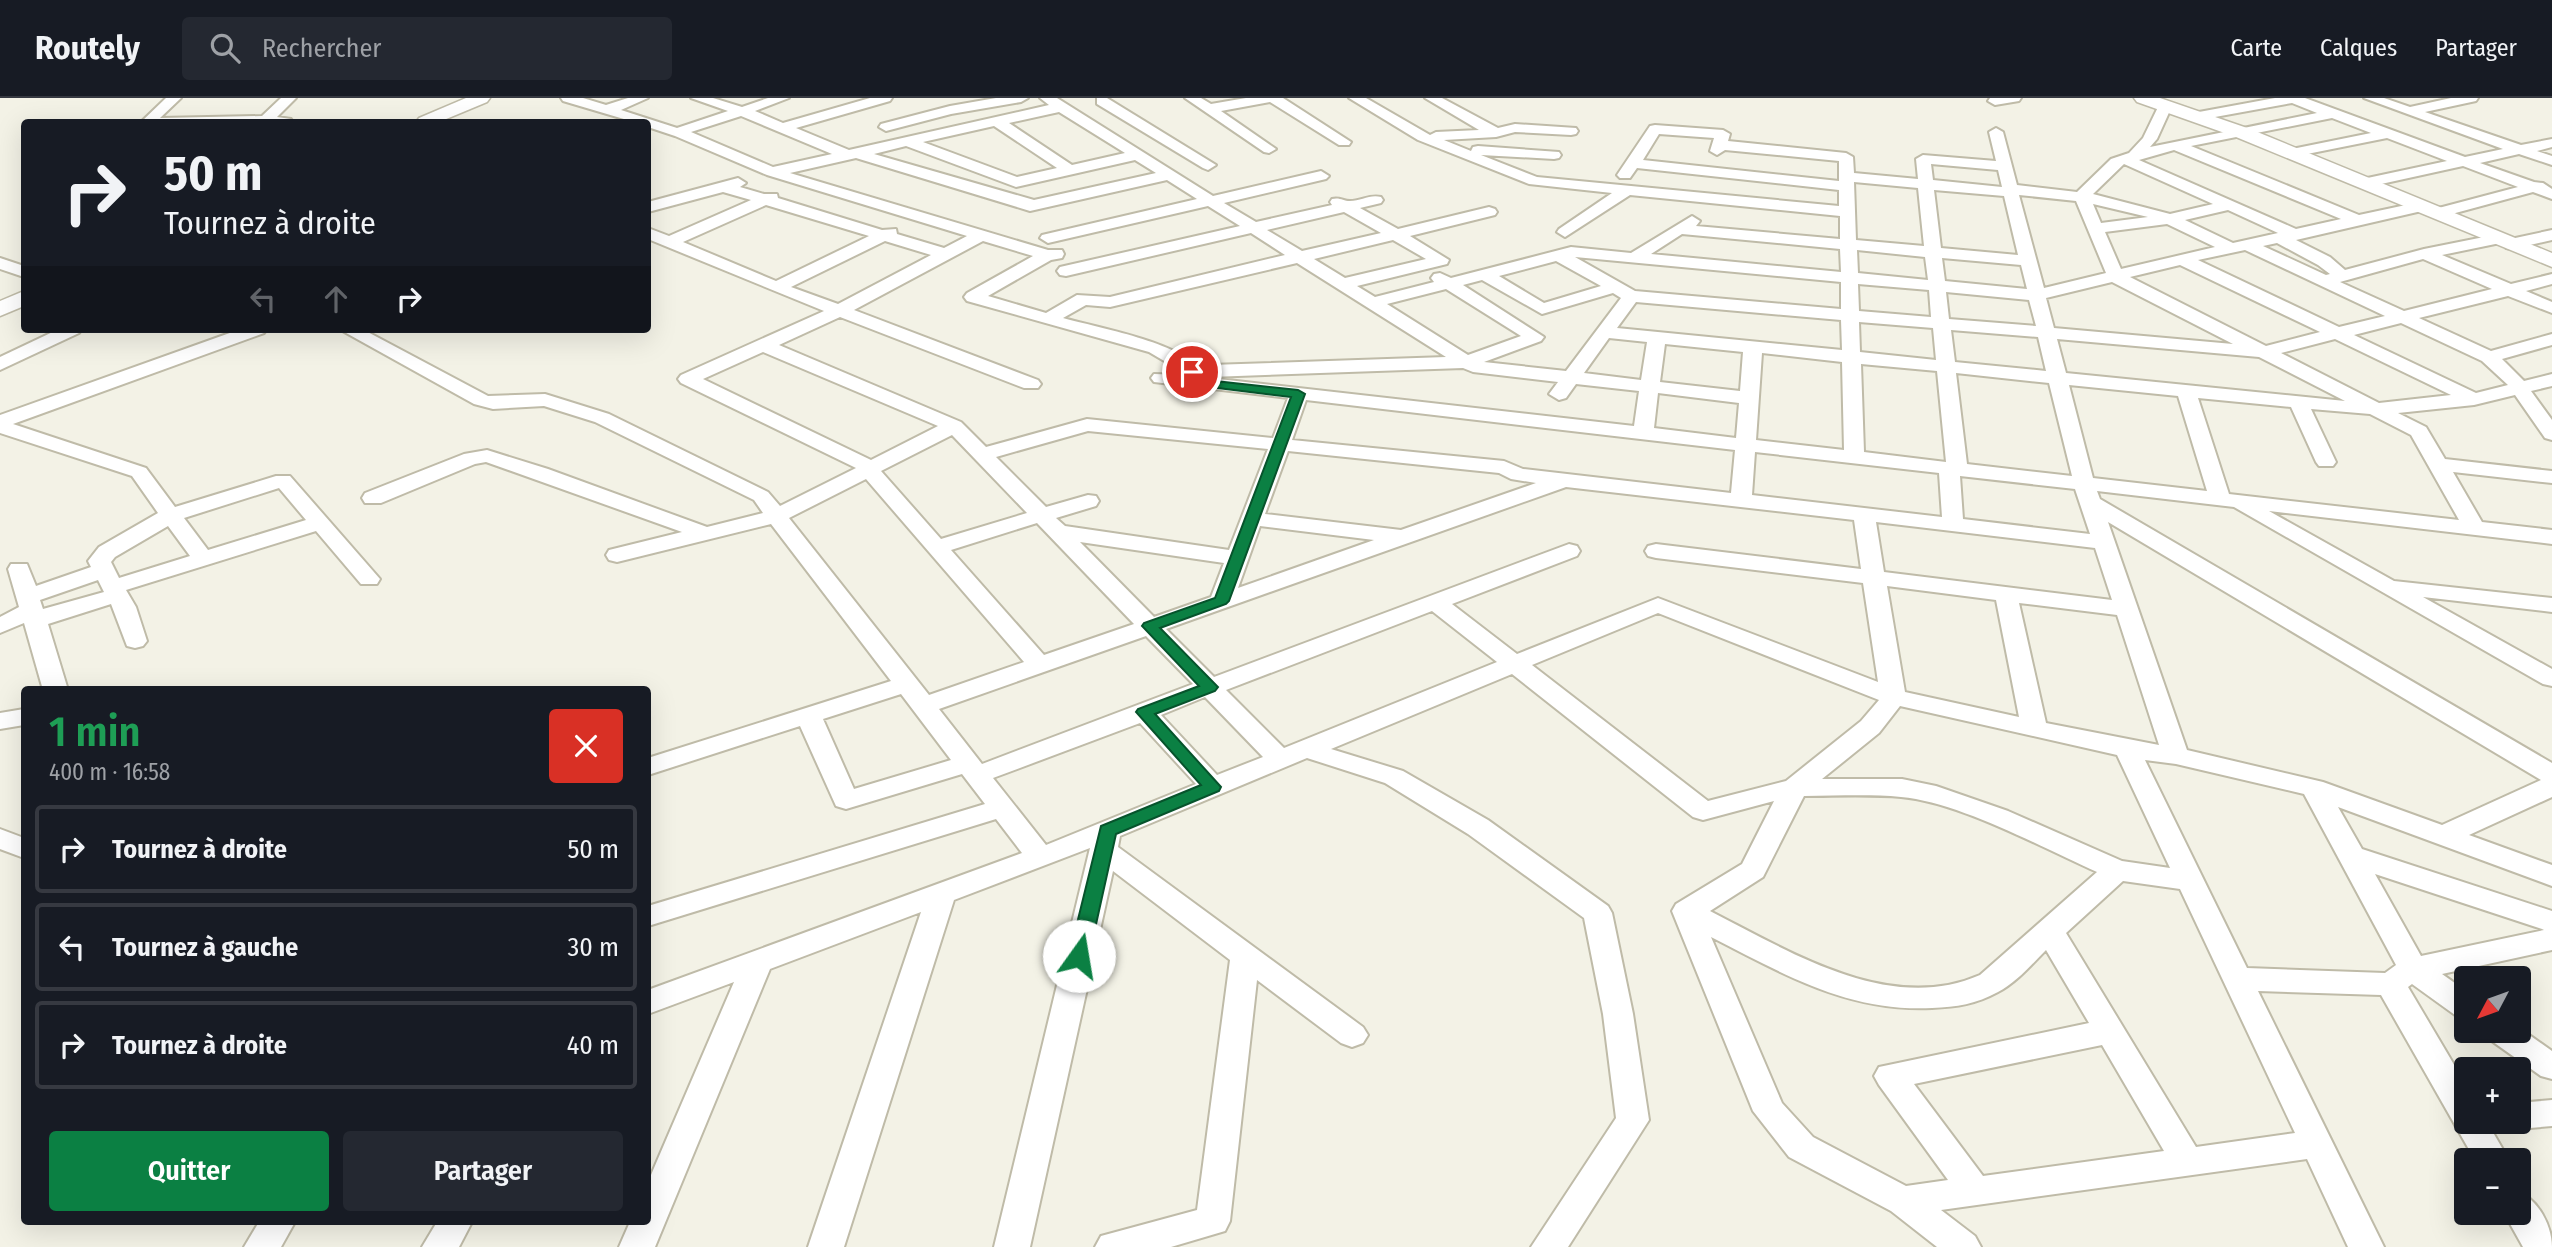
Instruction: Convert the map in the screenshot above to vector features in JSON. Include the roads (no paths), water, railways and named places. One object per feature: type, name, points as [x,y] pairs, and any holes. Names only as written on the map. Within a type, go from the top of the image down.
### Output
[{"type":"street","points":[[151,119],[174,98]]},
{"type":"street","points":[[267,119],[289,98]]},
{"type":"street","points":[[432,119],[481,98]]},
{"type":"street","points":[[568,98],[637,119]]},
{"type":"street","points":[[606,110],[641,98]]},
{"type":"street","points":[[698,98],[742,111],[1041,229]]},
{"type":"street","points":[[781,128],[885,98]]},
{"type":"street","points":[[876,123],[1021,98]]},
{"type":"street","points":[[1047,98],[1473,366],[1749,398]]},
{"type":"street","points":[[651,206],[849,153],[1119,98]]},
{"type":"street","points":[[1192,98],[1269,149]]},
{"type":"street","points":[[1209,109],[1271,98],[1344,142]]},
{"type":"street","points":[[1356,98],[1423,137],[1534,181],[1847,212]]},
{"type":"street","points":[[1432,98],[1496,133]]},
{"type":"street","points":[[1995,101],[2014,98]]},
{"type":"street","points":[[2143,98],[2243,133],[2285,163],[2312,161],[2552,261]]},
{"type":"street","points":[[2193,117],[2294,98],[2552,194]]},
{"type":"street","points":[[2371,98],[2552,161]]},
{"type":"street","points":[[2356,122],[2471,98]]},
{"type":"street","points":[[658,140],[775,99]]},
{"type":"street","points":[[1102,101],[1208,165]]},
{"type":"street","points":[[2130,158],[2150,139],[2165,106]]},
{"type":"street","points":[[846,109],[910,140],[1016,181],[1137,155]]},
{"type":"street","points":[[2082,196],[2116,162],[2176,145],[2335,114]]},
{"type":"street","points":[[996,121],[1069,170]]},
{"type":"street","points":[[651,123],[679,132],[774,173],[981,235],[1041,229],[1211,201],[1321,176]]},
{"type":"street","points":[[2191,188],[2250,175],[2389,134],[2442,123]]},
{"type":"street","points":[[1423,137],[1496,133],[1515,128],[1571,131],[1534,181]]},
{"type":"street","points":[[1565,232],[1619,191],[1655,129],[1723,134],[1710,171]]},
{"type":"street","points":[[1996,132],[2087,493],[2176,756]]},
{"type":"street","points":[[2363,183],[2552,143]]},
{"type":"street","points":[[1720,145],[1846,158],[1854,457]]},
{"type":"street","points":[[2176,145],[2359,221]]},
{"type":"street","points":[[1453,149],[1554,155]]},
{"type":"street","points":[[2130,158],[2231,205],[2288,237],[2342,276]]},
{"type":"street","points":[[1952,525],[1953,468],[1945,366],[1923,159],[2005,166]]},
{"type":"street","points":[[1633,163],[1846,181],[2082,196],[2168,219],[2324,281],[2489,357],[2512,377],[2549,425]]},
{"type":"street","points":[[1169,175],[1041,229],[973,297],[1155,348],[1186,364],[1191,377]]},
{"type":"street","points":[[1301,180],[1393,235],[1441,260],[1342,284]]},
{"type":"street","points":[[1016,181],[1083,299]]},
{"type":"street","points":[[670,242],[806,182]]},
{"type":"street","points":[[1372,303],[1571,252],[2037,295],[2182,259],[2552,184]]},
{"type":"street","points":[[723,187],[946,254]]},
{"type":"street","points":[[2082,196],[2116,276],[2419,431],[2474,528]]},
{"type":"street","points":[[1066,271],[1375,200]]},
{"type":"street","points":[[1634,258],[1722,201]]},
{"type":"street","points":[[2094,229],[2168,219],[2231,205]]},
{"type":"street","points":[[1048,319],[1083,299],[1110,302],[1489,212]]},
{"type":"street","points":[[777,288],[920,217]]},
{"type":"street","points":[[1679,229],[2028,261]]},
{"type":"street","points":[[651,234],[777,288],[1031,384]]},
{"type":"street","points":[[981,235],[839,311],[688,379],[862,462],[1040,664]]},
{"type":"street","points":[[2324,281],[2424,254],[2552,235]]},
{"type":"street","points":[[2424,254],[2552,308]]},
{"type":"street","points":[[1559,255],[1630,293],[1850,316],[2264,352],[2552,279]]},
{"type":"street","points":[[2182,259],[2474,399]]},
{"type":"street","points":[[0,263],[21,271]]},
{"type":"street","points":[[1484,274],[1542,309],[1630,293],[1666,280],[1690,264]]},
{"type":"street","points":[[1161,378],[1466,362],[1535,337],[1420,265]]},
{"type":"street","points":[[1559,394],[1630,293]]},
{"type":"street","points":[[0,309],[21,299]]},
{"type":"street","points":[[1605,332],[2378,410],[2474,399],[2552,380]]},
{"type":"street","points":[[0,364],[65,333]]},
{"type":"street","points":[[212,333],[226,341]]},
{"type":"street","points":[[0,424],[247,333]]},
{"type":"street","points":[[355,333],[481,400],[493,403],[545,400],[602,418],[761,496],[1040,857]]},
{"type":"street","points":[[1643,433],[1657,337]]},
{"type":"street","points":[[763,345],[954,426],[1210,687],[1293,755],[1394,778],[1478,827],[1598,913],[1618,1014],[1633,1121],[1549,1247]]},
{"type":"street","points":[[2489,357],[2546,345]]},
{"type":"street","points":[[1741,500],[1753,347]]},
{"type":"street","points":[[1393,405],[1409,364]]},
{"type":"street","points":[[1191,377],[1298,394],[1953,468],[2087,493],[2227,500],[2552,537]]},
{"type":"street","points":[[2186,391],[2227,500],[2552,678]]},
{"type":"street","points":[[1221,601],[1298,394]]},
{"type":"street","points":[[2298,402],[2326,462]]},
{"type":"street","points":[[0,424],[139,471],[204,559]]},
{"type":"street","points":[[982,454],[1087,425],[1504,467],[1518,475],[2104,542]]},
{"type":"street","points":[[617,555],[777,516],[954,426]]},
{"type":"street","points":[[373,498],[471,458],[487,456],[707,534]]},
{"type":"street","points":[[2438,464],[2552,477]]},
{"type":"street","points":[[135,641],[99,561],[107,552],[171,515],[283,480],[369,579]]},
{"type":"street","points":[[923,706],[1566,480]]},
{"type":"street","points":[[2087,493],[2552,775]]},
{"type":"street","points":[[937,547],[1088,501]]},
{"type":"street","points":[[1686,911],[1731,886],[1753,870],[1795,787],[1870,727],[1893,697],[1864,515]]},
{"type":"street","points":[[1252,519],[1404,537]]},
{"type":"street","points":[[0,625],[31,609],[320,523]]},
{"type":"street","points":[[1058,532],[1237,558]]},
{"type":"street","points":[[808,715],[846,800],[972,770],[1144,712],[1569,551]]},
{"type":"street","points":[[1656,551],[2127,609]]},
{"type":"street","points":[[19,569],[55,686]]},
{"type":"street","points":[[2384,585],[2552,605]]},
{"type":"street","points":[[2006,594],[2034,728]]},
{"type":"street","points":[[1435,602],[1703,811],[1795,787],[1902,788],[1936,795],[1998,817],[2117,870],[2190,881]]},
{"type":"street","points":[[651,1001],[1040,857],[1106,840],[1213,787],[1658,605],[1893,697],[2126,749],[2176,756],[2314,788],[2552,876]]},
{"type":"street","points":[[651,766],[906,684]]},
{"type":"street","points":[[1144,712],[1213,787]]},
{"type":"street","points":[[0,721],[21,718]]},
{"type":"street","points":[[2126,749],[2366,1247]]},
{"type":"street","points":[[2443,836],[2552,786]]},
{"type":"street","points":[[2314,788],[2351,856],[2401,976],[2454,1089]]},
{"type":"street","points":[[651,915],[1002,808]]},
{"type":"street","points":[[0,838],[21,848]]},
{"type":"street","points":[[1106,840],[1245,956],[1352,1035]]},
{"type":"street","points":[[1012,1247],[1106,840]]},
{"type":"street","points":[[2351,856],[2552,922]]},
{"type":"street","points":[[1686,911],[1805,972],[1852,990],[1904,998],[1964,995],[1991,984],[2117,870]]},
{"type":"street","points":[[826,1247],[942,893]]},
{"type":"street","points":[[1686,911],[1769,1111],[1801,1147],[1903,1201],[1963,1247]]},
{"type":"street","points":[[2050,931],[2188,1162]]},
{"type":"street","points":[[2236,979],[2401,976],[2552,939]]},
{"type":"street","points":[[1113,1247],[1213,1221],[1245,956]]},
{"type":"street","points":[[651,1210],[758,961]]},
{"type":"street","points":[[2401,976],[2454,1001]]},
{"type":"street","points":[[1975,1191],[1890,1076],[2110,1031]]},
{"type":"street","points":[[2517,1043],[2552,1067]]},
{"type":"street","points":[[2531,1115],[2552,1113]]},
{"type":"street","points":[[1903,1201],[2316,1144]]},
{"type":"street","points":[[262,1247],[276,1225]]},
{"type":"street","points":[[440,1247],[453,1225]]},
{"type":"street","points":[[637,1247],[645,1225]]},
{"type":"street","points":[[2529,1225],[2542,1247]]}]
